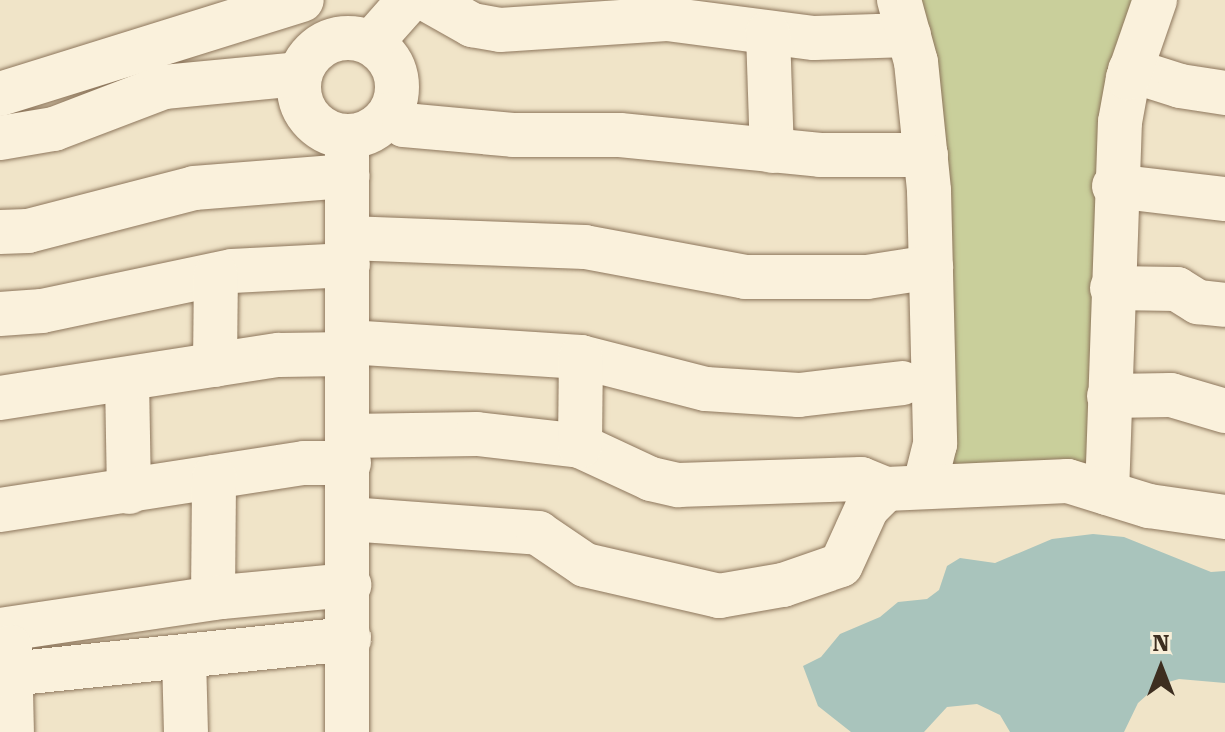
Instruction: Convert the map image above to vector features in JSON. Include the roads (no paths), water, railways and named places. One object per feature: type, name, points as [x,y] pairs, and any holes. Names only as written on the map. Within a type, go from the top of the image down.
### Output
[{"type":"street","points":[[0,94],[302,0]]},
{"type":"street","points":[[371,43],[409,0]]},
{"type":"street","points":[[349,519],[538,533],[585,565],[719,596],[783,585],[841,565],[867,508],[905,487],[935,444],[926,155],[904,18],[814,38],[667,19],[500,30],[472,25],[428,0]]},
{"type":"street","points":[[1107,493],[1114,186],[1130,70],[1155,0]]},
{"type":"street","points":[[768,33],[772,151]]},
{"type":"street","points":[[347,732],[348,156],[364,134],[390,114],[397,90],[394,66],[371,43],[355,38],[324,44],[311,53],[300,74],[300,99],[306,114],[331,134],[348,156]]},
{"type":"street","points":[[1130,70],[1180,86],[1225,93]]},
{"type":"street","points":[[0,138],[54,129],[164,87],[300,74]]},
{"type":"street","points":[[390,114],[404,125],[424,128],[620,135],[772,151],[926,155]]},
{"type":"street","points":[[0,232],[28,231],[194,188],[348,156]]},
{"type":"street","points":[[1114,186],[1225,199]]},
{"type":"street","points":[[0,314],[42,311],[216,275],[348,252],[585,247],[745,277],[867,277],[931,267]]},
{"type":"street","points":[[215,365],[216,275]]},
{"type":"street","points":[[1112,288],[1177,289],[1198,302],[1225,305]]},
{"type":"street","points":[[0,398],[279,355],[348,348],[581,357],[706,389],[799,395],[902,383]]},
{"type":"street","points":[[580,446],[581,357]]},
{"type":"street","points":[[127,379],[129,492]]},
{"type":"street","points":[[1109,396],[1171,395],[1225,411]]},
{"type":"street","points":[[0,510],[304,463],[349,450],[477,434],[580,446],[651,479],[678,485],[861,479],[905,487],[1068,481],[1183,513],[1225,517]]},
{"type":"street","points":[[213,598],[214,477]]},
{"type":"street","points":[[12,732],[2,622],[349,585]]},
{"type":"street","points":[[6,675],[349,639]]},
{"type":"street","points":[[184,657],[186,732]]},
{"type":"water","points":[[1093,534],[1124,537],[1211,572],[1225,571],[1225,683],[1179,679],[1158,685],[1138,703],[1124,732],[1010,732],[1000,715],[977,704],[947,707],[924,732],[851,732],[818,706],[803,666],[821,657],[840,634],[880,617],[898,602],[927,599],[939,590],[947,566],[960,558],[995,563],[1052,539]]}]
